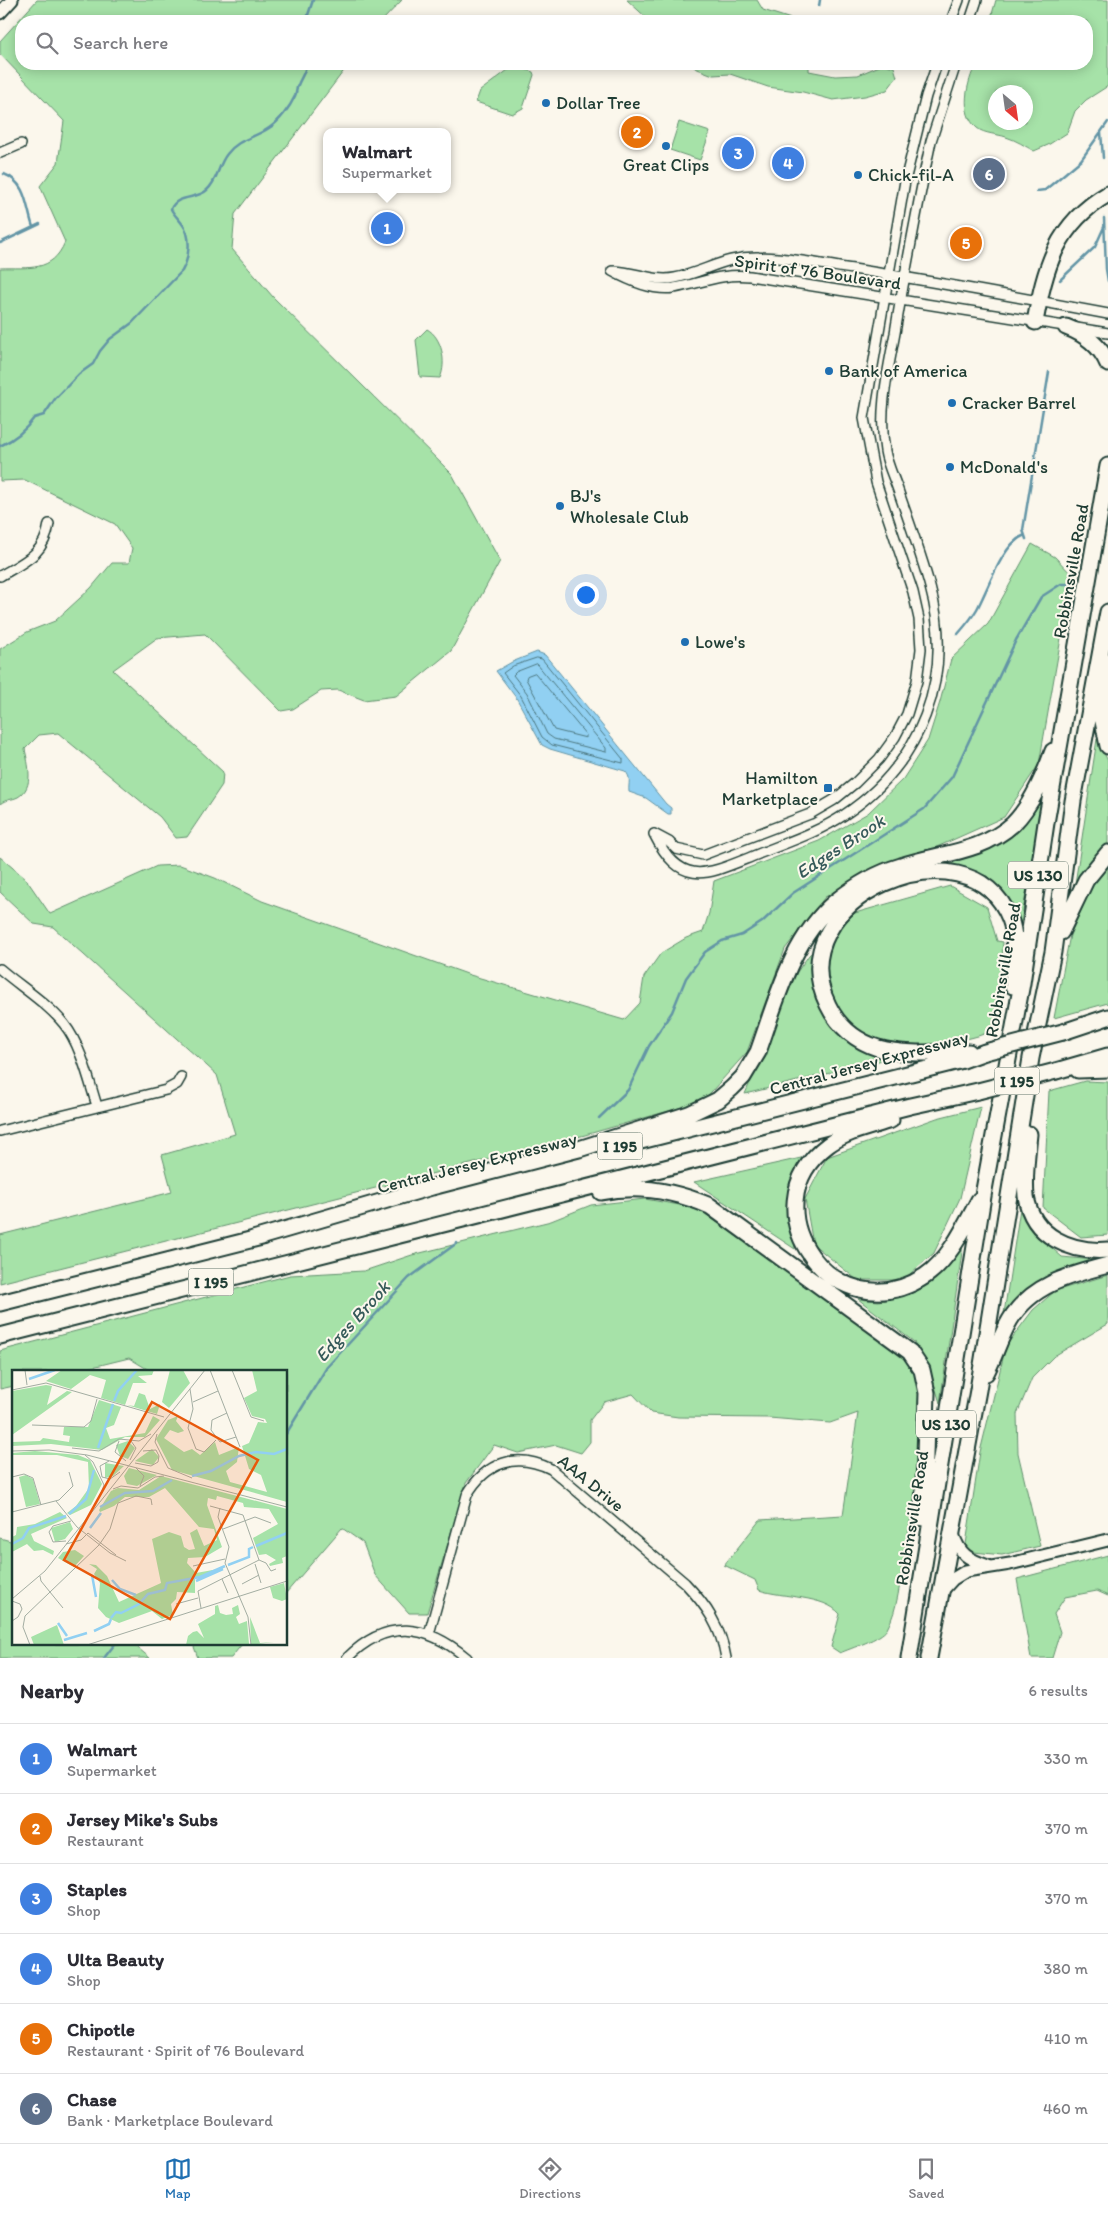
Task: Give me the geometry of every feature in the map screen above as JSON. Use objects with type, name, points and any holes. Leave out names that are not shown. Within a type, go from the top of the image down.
[{"type":"highway","points":[[1035,322],[1048,263],[1064,232],[1085,211],[1108,194]]},
{"type":"highway","points":[[1066,327],[1083,334],[1098,348],[1108,364]]},
{"type":"highway","name":"Robbinsville Road","points":[[909,1658],[984,1190],[1022,983],[1046,823],[1108,466]]},
{"type":"highway","name":"US 130","points":[[930,1658],[978,1390],[1032,1058],[1053,952],[1073,802],[1108,612]]},
{"type":"highway","points":[[1108,644],[1102,716],[1108,746]]},
{"type":"highway","points":[[253,1239],[432,1187],[579,1149],[689,1114],[718,1100],[751,1065],[758,1052],[788,967],[798,948],[821,917],[850,891],[883,872],[973,848],[1002,833],[1026,807],[1044,774],[1064,725]]},
{"type":"highway","points":[[1053,952],[1081,888],[1096,865],[1108,853]]},
{"type":"highway","points":[[985,1052],[942,1053],[885,1049],[863,1042],[842,1026],[825,1001],[820,982],[819,968],[821,950],[827,932],[843,910],[854,900],[880,886],[899,878],[921,874],[958,873],[973,878],[985,885],[1002,903],[1012,926],[1015,948],[1013,1026]]},
{"type":"highway","points":[[1063,1032],[1108,1017]]},
{"type":"highway","name":"Central Jersey Expressway","points":[[0,1303],[1108,1022]]},
{"type":"highway","name":"I 195","points":[[0,1336],[910,1106],[978,1091],[1108,1056]]},
{"type":"highway","points":[[1056,1071],[1108,1069]]},
{"type":"highway","points":[[1029,1083],[1031,1110],[1026,1198],[1032,1215],[1042,1229],[1062,1243],[1085,1250],[1108,1250]]},
{"type":"highway","points":[[978,1091],[847,1134],[827,1146],[817,1156],[803,1177],[796,1200],[797,1225],[804,1248],[830,1277],[854,1288],[867,1290],[892,1289],[914,1282],[937,1267],[956,1240],[984,1190]]},
{"type":"highway","points":[[435,1226],[616,1190],[654,1190],[674,1193],[710,1206],[901,1345],[922,1370],[927,1393],[921,1586]]},
{"type":"highway","points":[[978,1390],[1009,1321],[1029,1297],[1058,1279],[1108,1265]]},
{"type":"street","points":[[0,13],[12,0]]},
{"type":"street","points":[[953,15],[959,0]]},
{"type":"street","points":[[972,15],[977,0]]},
{"type":"street","points":[[935,70],[913,148],[864,418],[876,482],[913,592],[919,619],[921,649],[917,681],[907,714],[889,744],[856,783],[834,800],[810,814],[703,855],[676,849],[669,842],[654,834],[661,849],[680,869],[692,874],[722,868],[817,830],[843,816],[868,798],[896,770],[910,749],[931,701],[938,652],[937,617],[922,560],[885,452],[882,405],[904,277],[931,141],[954,70]]},
{"type":"street","points":[[0,153],[21,144]]},
{"type":"street","name":"Spirit of 76 Boulevard","points":[[1108,314],[904,277],[759,256],[726,260],[673,279],[656,278],[632,272],[612,271],[629,281],[657,288],[672,288],[718,276],[734,274],[1108,333]]},
{"type":"street","points":[[0,576],[36,553],[47,539],[49,524]]},
{"type":"street","points":[[0,969],[50,1010],[66,1026],[82,1057],[97,1106]]},
{"type":"street","points":[[0,1131],[166,1090],[177,1084],[181,1077]]},
{"type":"street","name":"AAA Drive","points":[[430,1634],[463,1507],[470,1490],[479,1478],[498,1465],[529,1461],[551,1469],[701,1600],[716,1623],[724,1645],[726,1658]]},
{"type":"street","points":[[953,1534],[960,1551],[975,1561],[988,1566]]},
{"type":"street","points":[[943,1590],[953,1579],[966,1571],[1010,1564],[1108,1540]]},
{"type":"street","points":[[347,1658],[366,1641],[390,1632],[411,1631],[430,1634],[449,1644],[467,1658]]},
{"type":"green space","points":[[37,0],[402,0],[388,15],[23,15]]},
{"type":"green space","points":[[627,0],[757,0],[763,10],[778,15],[643,15]]},
{"type":"green space","points":[[996,0],[1108,0],[1108,86],[1086,100],[1075,111],[1067,133],[1048,145],[1034,151],[1010,138],[987,133],[977,128],[971,122],[966,106],[970,79],[973,70],[1093,70],[1093,15],[992,15]]},
{"type":"green space","points":[[15,24],[15,70],[0,54],[0,41]]},
{"type":"green space","points":[[15,70],[344,70],[235,214],[232,249],[273,297],[452,474],[500,561],[451,651],[396,696],[364,700],[338,690],[321,691],[293,709],[281,711],[205,634],[157,638],[113,670],[223,772],[222,785],[187,837],[176,838],[160,817],[58,733],[39,735],[25,749],[29,775],[27,787],[18,797],[0,804],[0,649],[27,632],[55,621],[91,588],[112,563],[129,563],[132,548],[115,524],[25,480],[0,481],[0,268],[30,268],[46,264],[60,252],[65,242],[40,186],[58,163],[64,121]]},
{"type":"green space","points":[[508,70],[527,70],[533,72],[534,75],[523,108],[512,114],[476,102],[480,91]]},
{"type":"green space","points":[[700,70],[809,70],[835,76],[858,75],[870,70],[895,70],[897,77],[887,90],[865,96],[833,100],[803,92],[768,87],[730,74],[713,75]]},
{"type":"green space","points":[[679,122],[710,132],[700,160],[670,150]]},
{"type":"green space","points":[[427,329],[436,338],[442,351],[443,365],[440,378],[420,377],[416,340]]},
{"type":"green space","points":[[1032,544],[1055,557],[1072,575],[1039,764],[1004,817],[825,897],[785,949],[747,1052],[703,1101],[585,1135],[0,1283],[0,1235],[172,1192],[162,1155],[235,1134],[217,1075],[53,927],[34,924],[0,892],[0,857],[26,879],[50,914],[157,866],[180,865],[215,878],[262,901],[470,975],[624,1020],[640,1003],[644,977],[661,953],[686,938],[703,932],[709,913],[714,881],[819,841],[868,813],[903,779],[928,740],[951,659],[988,624]]},
{"type":"green space","points":[[1097,739],[1108,761],[1108,846],[1075,884]]},
{"type":"green space","points":[[1042,799],[1021,923],[1010,900],[987,876],[949,865],[1010,836]]},
{"type":"green space","points":[[1108,866],[1108,1003],[1054,1018],[1070,935],[1092,886]]},
{"type":"green space","points":[[950,886],[987,907],[997,941],[1003,942],[998,1027],[973,1037],[935,1044],[923,1050],[745,1094],[797,972],[809,955],[855,913]]},
{"type":"green space","points":[[1085,1081],[1108,1082],[1108,1235],[1081,1237],[1043,1208],[1049,1091]]},
{"type":"green space","points":[[981,1107],[960,1198],[934,1253],[903,1280],[857,1280],[813,1244],[805,1199],[827,1157],[937,1118]]},
{"type":"green space","points":[[810,1156],[790,1213],[795,1249],[694,1182]]},
{"type":"green space","points":[[645,1199],[697,1208],[907,1359],[917,1379],[920,1400],[918,1469],[898,1594],[894,1613],[884,1633],[840,1653],[831,1647],[840,1614],[833,1608],[814,1600],[759,1590],[755,1580],[724,1565],[760,1520],[843,1515],[858,1413],[830,1423],[769,1418],[678,1417],[651,1413],[633,1394],[604,1402],[590,1420],[590,1442],[581,1453],[556,1445],[518,1453],[494,1445],[466,1483],[427,1613],[409,1613],[375,1575],[363,1543],[342,1528],[288,1591],[288,1370],[149,1370],[129,1358],[80,1370],[12,1370],[12,1386],[0,1389],[0,1351],[290,1275],[364,1271],[412,1255],[551,1221],[591,1205]]},
{"type":"green space","points":[[1021,1202],[1035,1233],[1062,1257],[1105,1261],[1053,1275],[1025,1296],[1003,1320]]},
{"type":"green space","points":[[963,1245],[940,1403],[931,1373],[914,1342],[858,1299],[879,1301],[932,1282]]},
{"type":"green space","points":[[1108,1275],[1108,1324],[1054,1356],[1032,1378],[1017,1414],[1018,1453],[1040,1546],[1002,1555],[965,1551],[980,1452],[1006,1346],[1033,1310],[1055,1291]]},
{"type":"green space","points":[[0,1538],[12,1541],[12,1646],[135,1646],[150,1658],[0,1658]]},
{"type":"green space","points":[[1108,1555],[1108,1596],[1097,1591],[1065,1597],[1054,1614],[1060,1632],[1052,1658],[1031,1658],[1017,1579]]},
{"type":"green space","points":[[194,1646],[240,1646],[231,1658],[198,1658]]},
{"type":"water","points":[[537,652],[545,655],[671,808],[671,814],[668,814],[646,798],[629,792],[629,778],[625,771],[542,745],[517,699],[496,671]]},
{"type":"waterway","points":[[308,15],[313,0]]},
{"type":"waterway","points":[[819,6],[820,0]]},
{"type":"waterway","points":[[0,446],[19,434],[34,418],[44,415],[55,399],[79,374],[93,364],[100,351],[110,339],[132,323],[182,271],[188,254],[188,236],[183,225],[171,209],[174,204],[207,190],[214,182],[224,158],[231,149],[269,128],[280,118],[295,96],[297,86],[305,70]]},
{"type":"waterway","points":[[1037,191],[1045,190],[1081,160],[1108,122]]},
{"type":"waterway","points":[[1101,132],[1103,158]]},
{"type":"waterway","points":[[4,174],[17,183],[25,196],[33,227]]},
{"type":"waterway","points":[[1104,218],[1108,281]]},
{"type":"waterway","points":[[0,243],[40,224]]},
{"type":"waterway","points":[[1060,280],[1095,247],[1104,227]]},
{"type":"waterway","points":[[1026,539],[1023,530],[1049,372]]},
{"type":"waterway","points":[[958,634],[977,609],[996,568],[1008,548],[1023,536]]},
{"type":"waterway","name":"Edges Brook","points":[[599,1118],[628,1090],[649,1046],[672,1012],[686,978],[705,952],[722,941],[742,935],[762,922],[793,893],[924,809],[952,777],[1016,640],[1041,597],[1061,584],[1074,584]]},
{"type":"waterway","name":"Edges Brook","points":[[288,1431],[327,1367],[409,1278],[457,1243]]},
{"type":"waterway","name":"Edges Brook","points":[[104,1658],[113,1646]]},
{"type":"place","name":"Dollar Tree","points":[[546,103]]},
{"type":"place","name":"Jersey Mike's Subs","points":[[637,132]]},
{"type":"place","name":"Great Clips","points":[[666,146]]},
{"type":"place","name":"Staples","points":[[738,153]]},
{"type":"place","name":"Ulta Beauty","points":[[788,163]]},
{"type":"place","name":"Chase","points":[[989,174]]},
{"type":"place","name":"Chick-fil-A","points":[[858,175]]},
{"type":"place","name":"Walmart","points":[[387,228]]},
{"type":"place","name":"Chipotle","points":[[966,243]]},
{"type":"place","name":"Bank of America","points":[[829,371]]},
{"type":"place","name":"Cracker Barrel","points":[[952,403]]},
{"type":"place","name":"McDonald's","points":[[950,467]]},
{"type":"place","name":"BJ's Wholesale Club","points":[[560,506]]},
{"type":"place","name":"Lowe's","points":[[685,642]]},
{"type":"place","name":"Hamilton Marketplace","points":[[828,788]]}]
